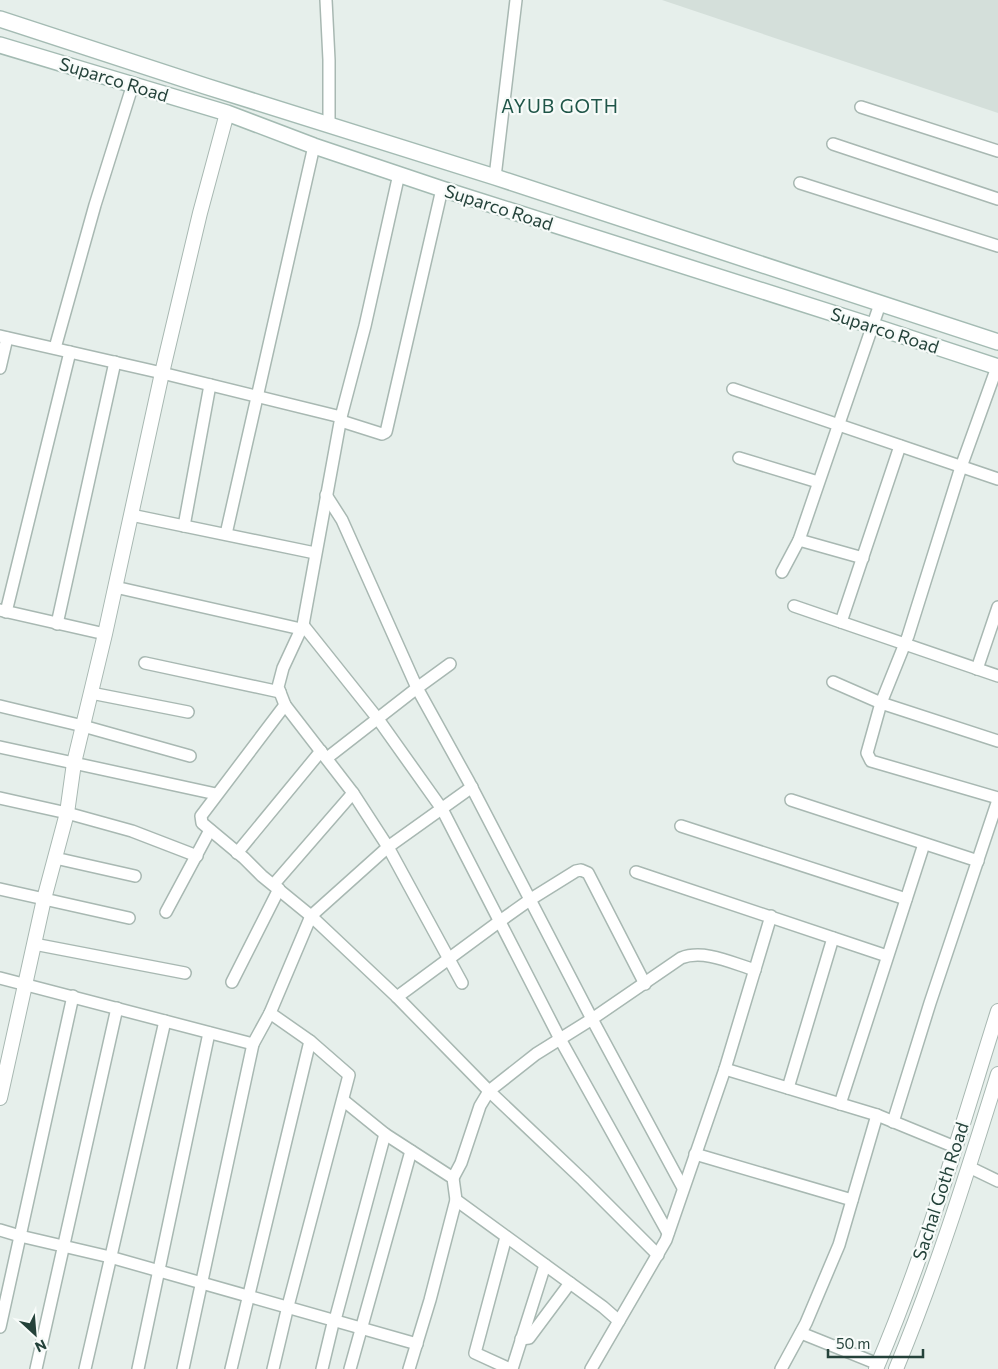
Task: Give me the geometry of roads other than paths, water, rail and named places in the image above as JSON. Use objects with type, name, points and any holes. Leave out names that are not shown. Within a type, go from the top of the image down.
[{"type":"main road","name":"Suparco Road","points":[[0,19],[998,342]]},
{"type":"main road","name":"Suparco Road","points":[[0,45],[200,105],[314,146],[447,190],[998,367]]},
{"type":"main road","points":[[200,105],[205,86]]},
{"type":"main road","points":[[447,190],[459,167]]},
{"type":"street","points":[[326,0],[329,60],[329,124]]},
{"type":"street","points":[[494,178],[516,0]]},
{"type":"street","points":[[55,348],[95,204],[133,84]]},
{"type":"street","points":[[861,107],[998,151]]},
{"type":"street","points":[[0,1098],[3,1076],[24,984],[66,814],[74,763],[105,634],[162,373],[200,213],[227,114]]},
{"type":"street","points":[[833,144],[998,199]]},
{"type":"street","points":[[226,534],[314,146]]},
{"type":"street","points":[[399,174],[365,326],[341,419],[302,627],[283,668],[278,687],[284,705],[353,793],[388,847],[462,983]]},
{"type":"street","points":[[800,183],[998,246]]},
{"type":"street","points":[[0,368],[4,337],[257,396],[341,419],[382,434],[386,432],[447,190]]},
{"type":"street","points":[[782,572],[799,540],[880,304]]},
{"type":"street","points":[[70,352],[3,611],[105,634]]},
{"type":"street","points":[[57,624],[115,362]]},
{"type":"street","points":[[893,1122],[930,1003],[998,799],[871,761],[867,753],[881,703],[904,644],[961,467],[998,367]]},
{"type":"street","points":[[184,526],[210,385]]},
{"type":"street","points":[[733,389],[998,479]]},
{"type":"street","points":[[842,622],[900,446]]},
{"type":"street","points":[[740,458],[818,482]]},
{"type":"street","points":[[326,495],[342,520],[417,688],[472,787],[592,1019],[683,1188]]},
{"type":"street","points":[[131,515],[315,553]]},
{"type":"street","points":[[799,540],[863,558]]},
{"type":"street","points":[[115,587],[302,627],[378,718],[442,808],[560,1039],[668,1234]]},
{"type":"street","points":[[794,606],[998,676]]},
{"type":"street","points":[[977,669],[998,607]]},
{"type":"street","points":[[145,663],[280,692]]},
{"type":"street","points":[[237,853],[324,754],[378,718],[450,664]]},
{"type":"street","points":[[833,682],[881,703],[998,741]]},
{"type":"street","points":[[91,693],[188,712]]},
{"type":"street","points":[[284,705],[216,794],[200,819],[202,823],[311,916],[397,997],[489,1091],[583,1180],[658,1255]]},
{"type":"street","points":[[0,706],[83,726],[190,756]]},
{"type":"street","points":[[0,747],[216,794]]},
{"type":"street","points":[[183,1369],[253,1044],[270,1013],[311,916],[388,847],[472,787]]},
{"type":"street","points":[[232,982],[276,887],[353,793]]},
{"type":"street","points":[[0,798],[132,832],[197,856]]},
{"type":"street","points":[[791,800],[978,861]]},
{"type":"street","points":[[681,826],[906,899]]},
{"type":"street","points":[[166,912],[210,830]]},
{"type":"street","points":[[840,1104],[924,844]]},
{"type":"street","points":[[55,858],[135,876]]},
{"type":"street","points":[[397,997],[500,920],[576,871],[585,871],[645,984]]},
{"type":"street","points":[[636,872],[887,956]]},
{"type":"street","points":[[0,889],[129,918]]},
{"type":"street","points":[[591,1369],[658,1255],[668,1234],[724,1069],[771,916]]},
{"type":"street","points":[[788,1088],[833,938]]},
{"type":"street","points":[[34,944],[185,973]]},
{"type":"street","points":[[409,1369],[430,1300],[456,1200],[453,1178],[462,1163],[480,1106],[489,1091],[536,1054],[645,984],[681,958],[690,954],[700,954],[755,970]]},
{"type":"street","points":[[0,978],[253,1044]]},
{"type":"street","points":[[0,1327],[72,996]]},
{"type":"street","points":[[36,1369],[117,1008]]},
{"type":"street","name":"Sachal Goth Road","points":[[877,1367],[902,1305],[998,1011]]},
{"type":"street","points":[[270,1013],[310,1041],[349,1074],[273,1369]]},
{"type":"street","points":[[84,1369],[165,1021]]},
{"type":"street","points":[[138,1369],[209,1033]]},
{"type":"street","points":[[231,1369],[310,1041]]},
{"type":"street","points":[[724,1069],[877,1115],[955,1147]]},
{"type":"street","name":"Sachal Goth Road","points":[[896,1369],[920,1310],[970,1168],[998,1074]]},
{"type":"street","points":[[342,1100],[385,1134],[453,1178]]},
{"type":"street","points":[[781,1369],[801,1333],[839,1245],[877,1115]]},
{"type":"street","points":[[322,1369],[385,1134]]},
{"type":"street","points":[[350,1369],[411,1151]]},
{"type":"street","points":[[695,1154],[852,1200]]},
{"type":"street","points":[[970,1168],[998,1182]]},
{"type":"street","points":[[456,1200],[603,1307],[618,1321]]},
{"type":"street","points":[[0,1230],[202,1282],[417,1344]]},
{"type":"street","points":[[506,1236],[475,1353],[511,1369],[545,1265]]},
{"type":"street","points":[[521,1339],[528,1338],[570,1283]]},
{"type":"street","points":[[801,1333],[877,1367]]},
{"type":"district","name":"AYUB GOTH","points":[[560,105]]}]
